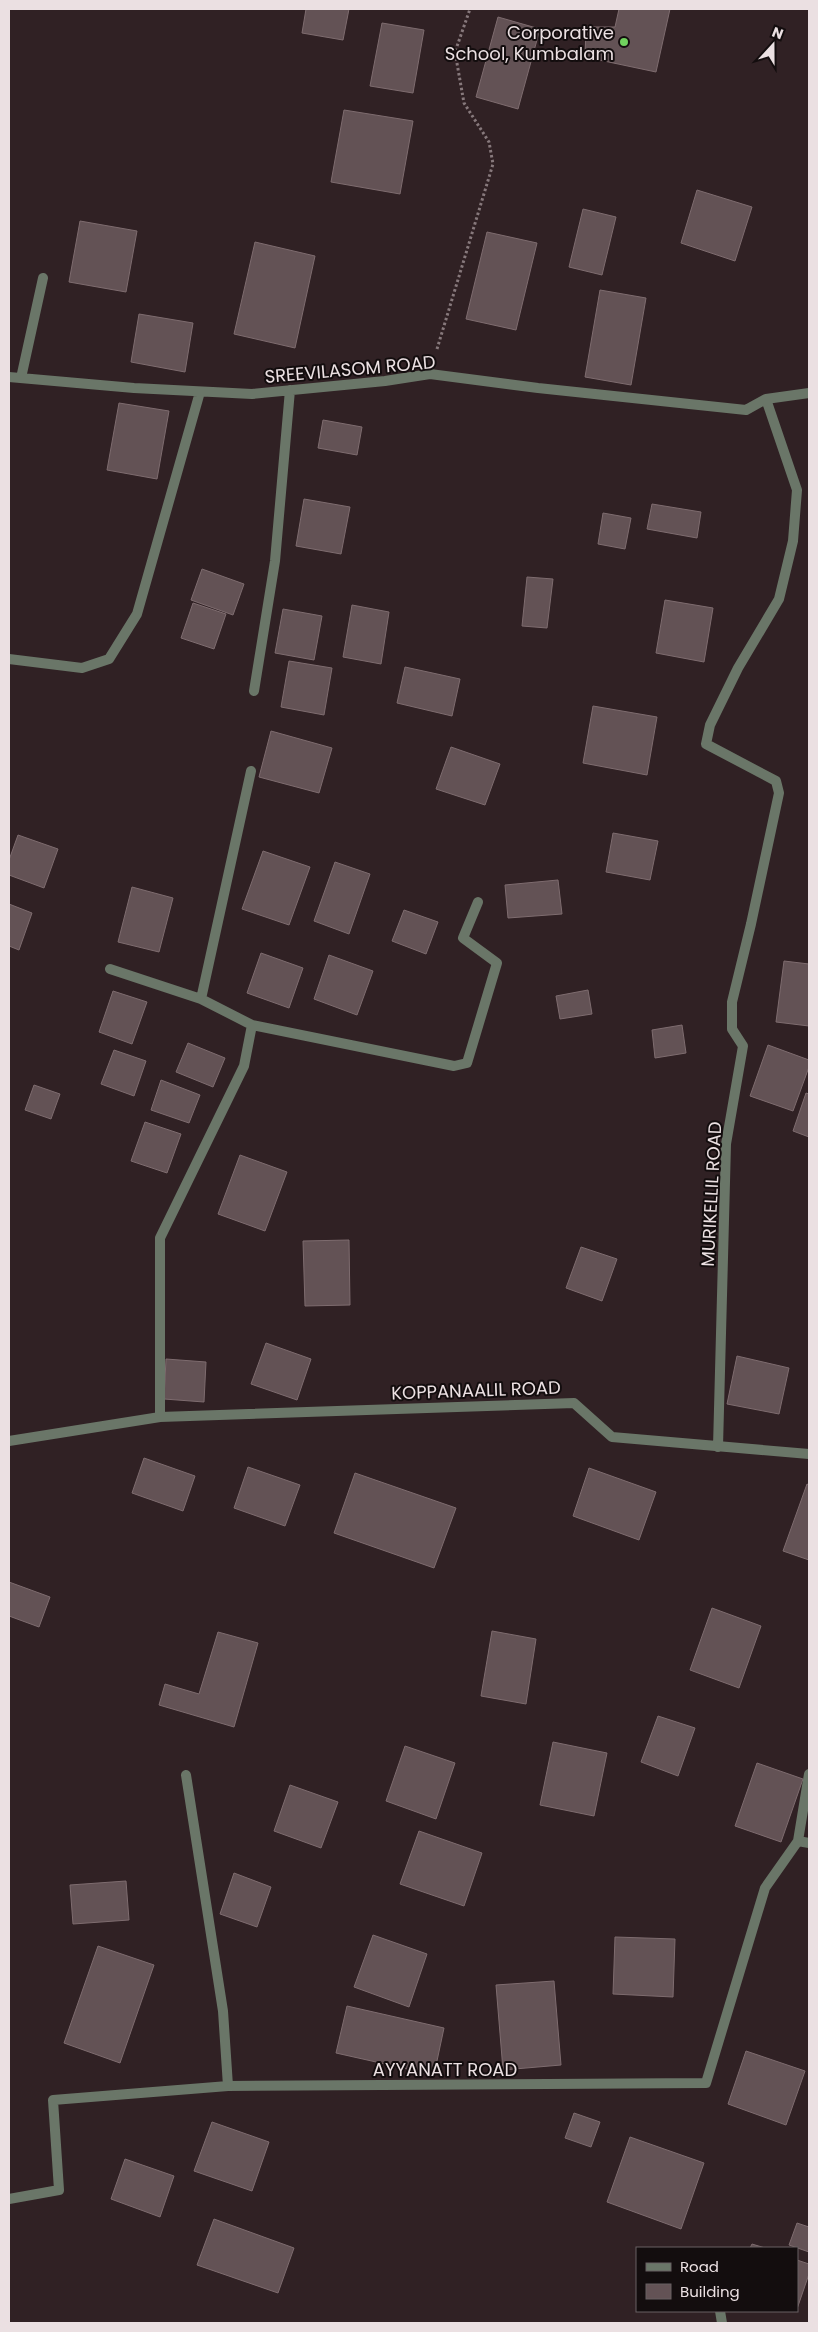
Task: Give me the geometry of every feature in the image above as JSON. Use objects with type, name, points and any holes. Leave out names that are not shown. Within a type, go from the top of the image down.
[{"type":"street","points":[[21,378],[43,278]]},
{"type":"street","name":"SREEVILASOM ROAD","points":[[9,377],[200,392],[252,394],[385,381],[430,374],[538,388],[746,410],[766,399],[809,394]]},
{"type":"street","points":[[254,691],[275,562],[290,390]]},
{"type":"street","points":[[9,659],[82,668],[109,659],[137,614],[200,392]]},
{"type":"street","name":"MURIKELLIL ROAD","points":[[718,1447],[726,1144],[743,1046],[732,1029],[732,1002],[779,793],[776,781],[706,744],[710,725],[738,668],[779,599],[793,541],[797,490],[766,399]]},
{"type":"street","points":[[201,999],[251,771]]},
{"type":"street","points":[[110,969],[201,999],[252,1024],[454,1066],[467,1063],[497,963],[463,938],[478,902]]},
{"type":"street","points":[[160,1417],[160,1238],[244,1066],[252,1024]]},
{"type":"street","name":"KOPPANAALIL ROAD","points":[[9,1441],[160,1417],[574,1402],[612,1437],[809,1454]]},
{"type":"street","points":[[809,1774],[798,1841],[809,1843]]},
{"type":"street","points":[[186,1775],[223,2011],[228,2086]]},
{"type":"street","name":"AYYANATT ROAD","points":[[9,2199],[59,2190],[53,2100],[228,2086],[706,2082],[765,1888],[798,1841]]},
{"type":"path","points":[[430,374],[493,164],[489,142],[464,103],[455,52],[470,9]]},
{"type":"building","points":[[306,9],[349,9],[343,40],[302,33]]},
{"type":"building","name":"Corporative School, Kumbalam","points":[[619,9],[670,9],[656,72],[585,57],[586,27],[615,27]]},
{"type":"building","points":[[498,17],[540,29],[518,109],[476,97]]},
{"type":"building","points":[[382,23],[424,30],[413,93],[370,86]]},
{"type":"building","points":[[344,110],[413,121],[400,194],[331,182]]},
{"type":"building","points":[[697,190],[752,207],[735,261],[681,243]]},
{"type":"building","points":[[583,209],[616,217],[602,275],[569,267]]},
{"type":"building","points":[[80,221],[137,231],[126,292],[69,282]]},
{"type":"building","points":[[487,232],[537,243],[516,330],[466,319]]},
{"type":"building","points":[[255,242],[315,256],[295,348],[234,334]]},
{"type":"building","points":[[600,290],[646,298],[631,385],[585,377]]},
{"type":"building","points":[[139,314],[193,323],[185,372],[131,362]]},
{"type":"building","points":[[119,403],[169,411],[157,479],[107,470]]},
{"type":"building","points":[[323,420],[362,427],[357,455],[318,448]]},
{"type":"building","points":[[304,499],[350,507],[341,554],[296,546]]},
{"type":"building","points":[[652,504],[701,512],[697,538],[647,529]]},
{"type":"building","points":[[603,513],[631,518],[625,549],[598,544]]},
{"type":"building","points":[[202,569],[244,584],[233,615],[191,600]]},
{"type":"building","points":[[527,577],[553,579],[547,628],[522,626]]},
{"type":"building","points":[[665,600],[713,608],[704,662],[656,653]]},
{"type":"building","points":[[193,603],[226,614],[214,649],[181,638]]},
{"type":"building","points":[[352,605],[389,612],[381,664],[343,657]]},
{"type":"building","points":[[283,609],[322,616],[314,660],[275,653]]},
{"type":"building","points":[[289,661],[332,668],[324,715],[281,707]]},
{"type":"building","points":[[405,667],[460,679],[452,716],[397,703]]},
{"type":"building","points":[[593,706],[657,717],[647,775],[583,763]]},
{"type":"building","points":[[271,731],[332,748],[319,793],[259,777]]},
{"type":"building","points":[[451,747],[500,764],[485,805],[436,789]]},
{"type":"building","points":[[613,833],[658,841],[650,880],[606,872]]},
{"type":"building","points":[[18,835],[58,849],[44,888],[9,875],[9,860]]},
{"type":"building","points":[[263,851],[310,867],[289,925],[242,909]]},
{"type":"building","points":[[335,862],[370,874],[349,934],[314,921]]},
{"type":"building","points":[[558,880],[562,914],[508,918],[505,885]]},
{"type":"building","points":[[132,887],[173,898],[159,952],[118,942]]},
{"type":"building","points":[[9,904],[32,913],[19,950],[9,946]]},
{"type":"building","points":[[404,910],[438,922],[426,954],[392,941]]},
{"type":"building","points":[[261,953],[303,968],[289,1008],[247,993]]},
{"type":"building","points":[[329,955],[373,971],[357,1015],[314,999]]},
{"type":"building","points":[[784,961],[809,964],[809,1026],[776,1022]]},
{"type":"building","points":[[588,990],[592,1014],[560,1019],[556,996]]},
{"type":"building","points":[[113,991],[147,1002],[132,1044],[99,1032]]},
{"type":"building","points":[[682,1025],[686,1053],[655,1058],[652,1030]]},
{"type":"building","points":[[188,1043],[225,1058],[213,1087],[176,1072]]},
{"type":"building","points":[[768,1045],[809,1060],[809,1067],[793,1111],[750,1096]]},
{"type":"building","points":[[114,1050],[146,1061],[134,1096],[101,1084]]},
{"type":"building","points":[[161,1080],[200,1095],[189,1123],[151,1110]]},
{"type":"building","points":[[34,1085],[60,1094],[51,1119],[25,1110]]},
{"type":"building","points":[[806,1093],[809,1094],[809,1137],[793,1131]]},
{"type":"building","points":[[145,1122],[181,1134],[167,1173],[131,1161]]},
{"type":"building","points":[[240,1155],[287,1172],[265,1231],[218,1214]]},
{"type":"building","points":[[349,1240],[350,1305],[305,1306],[303,1241]]},
{"type":"building","points":[[581,1247],[617,1259],[602,1301],[566,1288]]},
{"type":"building","points":[[266,1343],[311,1359],[297,1400],[251,1384]]},
{"type":"building","points":[[737,1356],[789,1368],[779,1414],[727,1404]]},
{"type":"building","points":[[166,1359],[206,1362],[204,1402],[164,1399]]},
{"type":"building","points":[[144,1458],[195,1476],[183,1511],[132,1493]]},
{"type":"building","points":[[248,1467],[300,1485],[285,1526],[234,1508]]},
{"type":"building","points":[[589,1468],[656,1492],[639,1540],[573,1516]]},
{"type":"building","points":[[355,1473],[456,1508],[434,1568],[334,1533]]},
{"type":"building","points":[[807,1484],[809,1485],[809,1560],[783,1551]]},
{"type":"building","points":[[9,1582],[50,1597],[39,1627],[9,1616]]},
{"type":"building","points":[[712,1608],[761,1626],[739,1688],[690,1670]]},
{"type":"building","points":[[492,1631],[536,1639],[526,1704],[481,1696]]},
{"type":"building","points":[[218,1632],[258,1643],[234,1727],[159,1705],[165,1684],[199,1694]]},
{"type":"building","points":[[658,1716],[695,1728],[678,1776],[641,1762]]},
{"type":"building","points":[[553,1742],[607,1753],[594,1816],[540,1805]]},
{"type":"building","points":[[405,1746],[455,1763],[436,1819],[386,1801]]},
{"type":"building","points":[[757,1763],[803,1779],[781,1842],[735,1826]]},
{"type":"building","points":[[290,1785],[338,1802],[321,1848],[274,1831]]},
{"type":"building","points":[[419,1831],[482,1853],[464,1906],[400,1884]]},
{"type":"building","points":[[234,1873],[271,1887],[257,1927],[220,1914]]},
{"type":"building","points":[[126,1881],[129,1920],[73,1924],[70,1885]]},
{"type":"building","points":[[373,1935],[427,1954],[409,2007],[354,1987]]},
{"type":"building","points":[[615,1937],[675,1939],[673,1997],[613,1994]]},
{"type":"building","points":[[98,1946],[154,1965],[120,2063],[64,2043]]},
{"type":"building","points":[[554,1981],[561,2065],[503,2070],[496,1985]]},
{"type":"building","points":[[347,2006],[444,2028],[434,2075],[336,2053]]},
{"type":"building","points":[[746,2051],[805,2071],[786,2125],[728,2104]]},
{"type":"building","points":[[574,2113],[600,2122],[591,2147],[565,2138]]},
{"type":"building","points":[[212,2122],[269,2142],[252,2191],[194,2171]]},
{"type":"building","points":[[630,2137],[704,2163],[681,2229],[607,2202]]},
{"type":"building","points":[[125,2159],[174,2176],[160,2217],[111,2199]]},
{"type":"building","points":[[214,2219],[294,2248],[278,2293],[197,2265]]},
{"type":"building","points":[[797,2223],[809,2227],[809,2252],[789,2245]]},
{"type":"building","points":[[752,2244],[762,2247],[750,2247]]},
{"type":"building","points":[[798,2260],[809,2264],[809,2274],[798,2306]]},
{"type":"place","name":"Corporative School, Kumbalam","points":[[624,42]]}]
